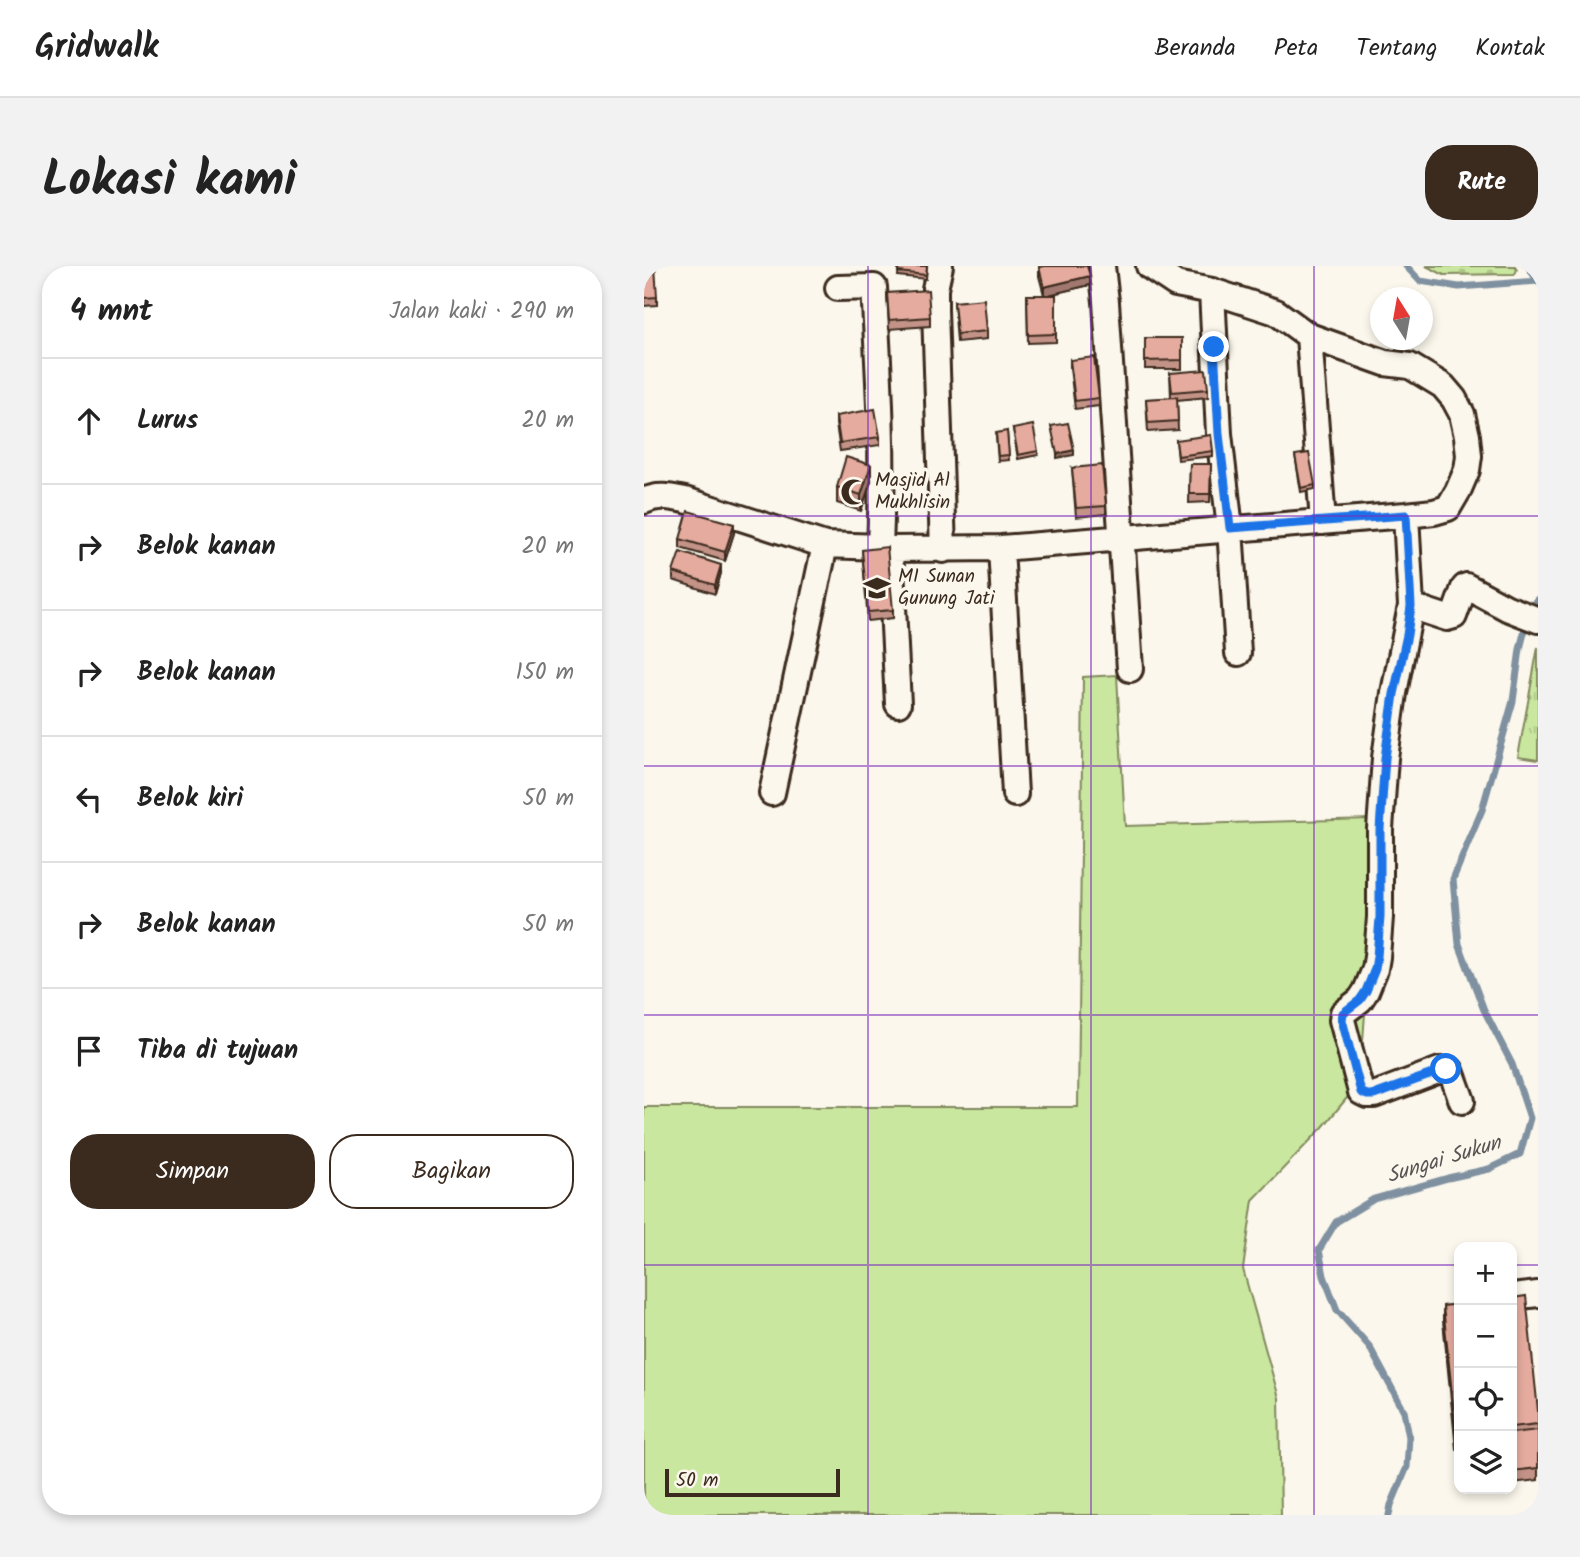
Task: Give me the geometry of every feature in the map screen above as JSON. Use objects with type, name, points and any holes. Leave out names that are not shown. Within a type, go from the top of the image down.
[{"type":"street","points":[[940,266],[935,289],[935,310],[943,550]]},
{"type":"street","points":[[1102,266],[1130,669]]},
{"type":"street","points":[[647,497],[665,496],[685,500],[825,545],[943,550],[1001,548],[1323,522],[1434,512],[1448,508],[1467,470],[1469,456],[1462,414],[1443,387],[1410,366],[1385,363],[1309,336],[1276,312],[1212,291],[1176,284],[1149,266]]},
{"type":"street","points":[[838,288],[874,287],[881,399],[882,502],[898,704]]},
{"type":"street","points":[[1212,291],[1219,434],[1230,528],[1238,653]]},
{"type":"street","points":[[1309,336],[1323,522]]},
{"type":"street","points":[[1406,515],[1411,606],[1385,758],[1380,829],[1377,957],[1366,991],[1360,1000],[1343,1013],[1342,1020],[1361,1092],[1374,1095],[1446,1069],[1451,1071],[1462,1101]]},
{"type":"street","points":[[772,793],[825,545]]},
{"type":"street","points":[[1001,548],[1015,794]]},
{"type":"street","points":[[1411,606],[1451,618],[1466,586],[1507,608],[1538,620]]},
{"type":"street","points":[[1517,1296],[1538,1294]]},
{"type":"green space","points":[[1426,266],[1515,266],[1517,269],[1515,274],[1444,275]]},
{"type":"green space","points":[[1538,647],[1538,760],[1518,757]]},
{"type":"green space","points":[[1117,675],[1125,826],[1371,819],[1370,945],[1360,1082],[1323,1127],[1253,1200],[1243,1269],[1279,1398],[1281,1515],[644,1515],[644,1107],[1078,1107],[1083,677]]},
{"type":"building","points":[[655,266],[657,297],[644,298],[644,267]]},
{"type":"building","points":[[899,266],[927,266],[926,275],[898,272]]},
{"type":"building","points":[[1087,266],[1090,276],[1044,287],[1039,267]]},
{"type":"building","points":[[928,290],[930,317],[889,320],[887,293]]},
{"type":"building","points":[[1027,295],[1056,295],[1056,334],[1028,335]]},
{"type":"building","points":[[984,299],[987,331],[957,334],[954,302]]},
{"type":"building","points":[[1145,338],[1182,338],[1182,360],[1145,361]]},
{"type":"building","points":[[1094,357],[1099,398],[1075,401],[1070,360]]},
{"type":"building","points":[[1206,370],[1208,389],[1172,392],[1170,373]]},
{"type":"building","points":[[1177,397],[1178,421],[1148,423],[1146,399]]},
{"type":"building","points":[[875,409],[880,437],[840,443],[836,416]]},
{"type":"building","points":[[1068,423],[1074,450],[1057,454],[1051,426]]},
{"type":"building","points":[[1033,425],[1038,451],[1018,455],[1013,429]]},
{"type":"building","points":[[1007,431],[1009,455],[998,456],[996,433]]},
{"type":"building","points":[[1211,435],[1213,451],[1178,456],[1176,440]]},
{"type":"building","points":[[1309,453],[1315,485],[1301,488],[1295,455]]},
{"type":"building","points":[[846,457],[871,465],[861,495],[837,487]]},
{"type":"building","points":[[1190,464],[1211,464],[1210,494],[1189,494]]},
{"type":"building","points":[[1102,465],[1106,506],[1076,508],[1072,468]]},
{"type":"building","points":[[688,511],[734,524],[725,552],[680,539]]},
{"type":"building","name":"MI Sunan Gunung Jati","points":[[887,547],[893,610],[868,612],[862,550]]},
{"type":"building","points":[[680,552],[721,565],[715,585],[673,572]]},
{"type":"building","points":[[1526,1296],[1538,1424],[1517,1426],[1517,1305],[1517,1297]]},
{"type":"building","points":[[1454,1305],[1454,1413],[1443,1306]]},
{"type":"building","points":[[1538,1430],[1538,1468],[1517,1470],[1517,1432]]},
{"type":"waterway","points":[[1406,266],[1420,281],[1459,287],[1538,281]]},
{"type":"waterway","name":"Sungai Sukun","points":[[1528,266],[1538,282]]},
{"type":"waterway","name":"Sungai Sukun","points":[[1389,1515],[1407,1467],[1409,1437],[1404,1411],[1369,1346],[1337,1310],[1324,1276],[1319,1250],[1336,1222],[1374,1199],[1489,1169],[1520,1154],[1530,1118],[1512,1064],[1484,1010],[1459,944],[1453,879],[1482,810],[1513,701],[1520,649],[1529,613],[1538,599]]},
{"type":"place","name":"Masjid Al Mukhlisin","points":[[854,492]]},
{"type":"place","name":"MI Sunan Gunung Jati","points":[[877,588]]},
{"type":"route","points":[[1214,347],[1219,434],[1230,528],[1406,515],[1411,606],[1385,758],[1380,829],[1377,957],[1366,991],[1360,1000],[1343,1013],[1342,1020],[1361,1092],[1367,1095],[1374,1095],[1446,1069]]}]
